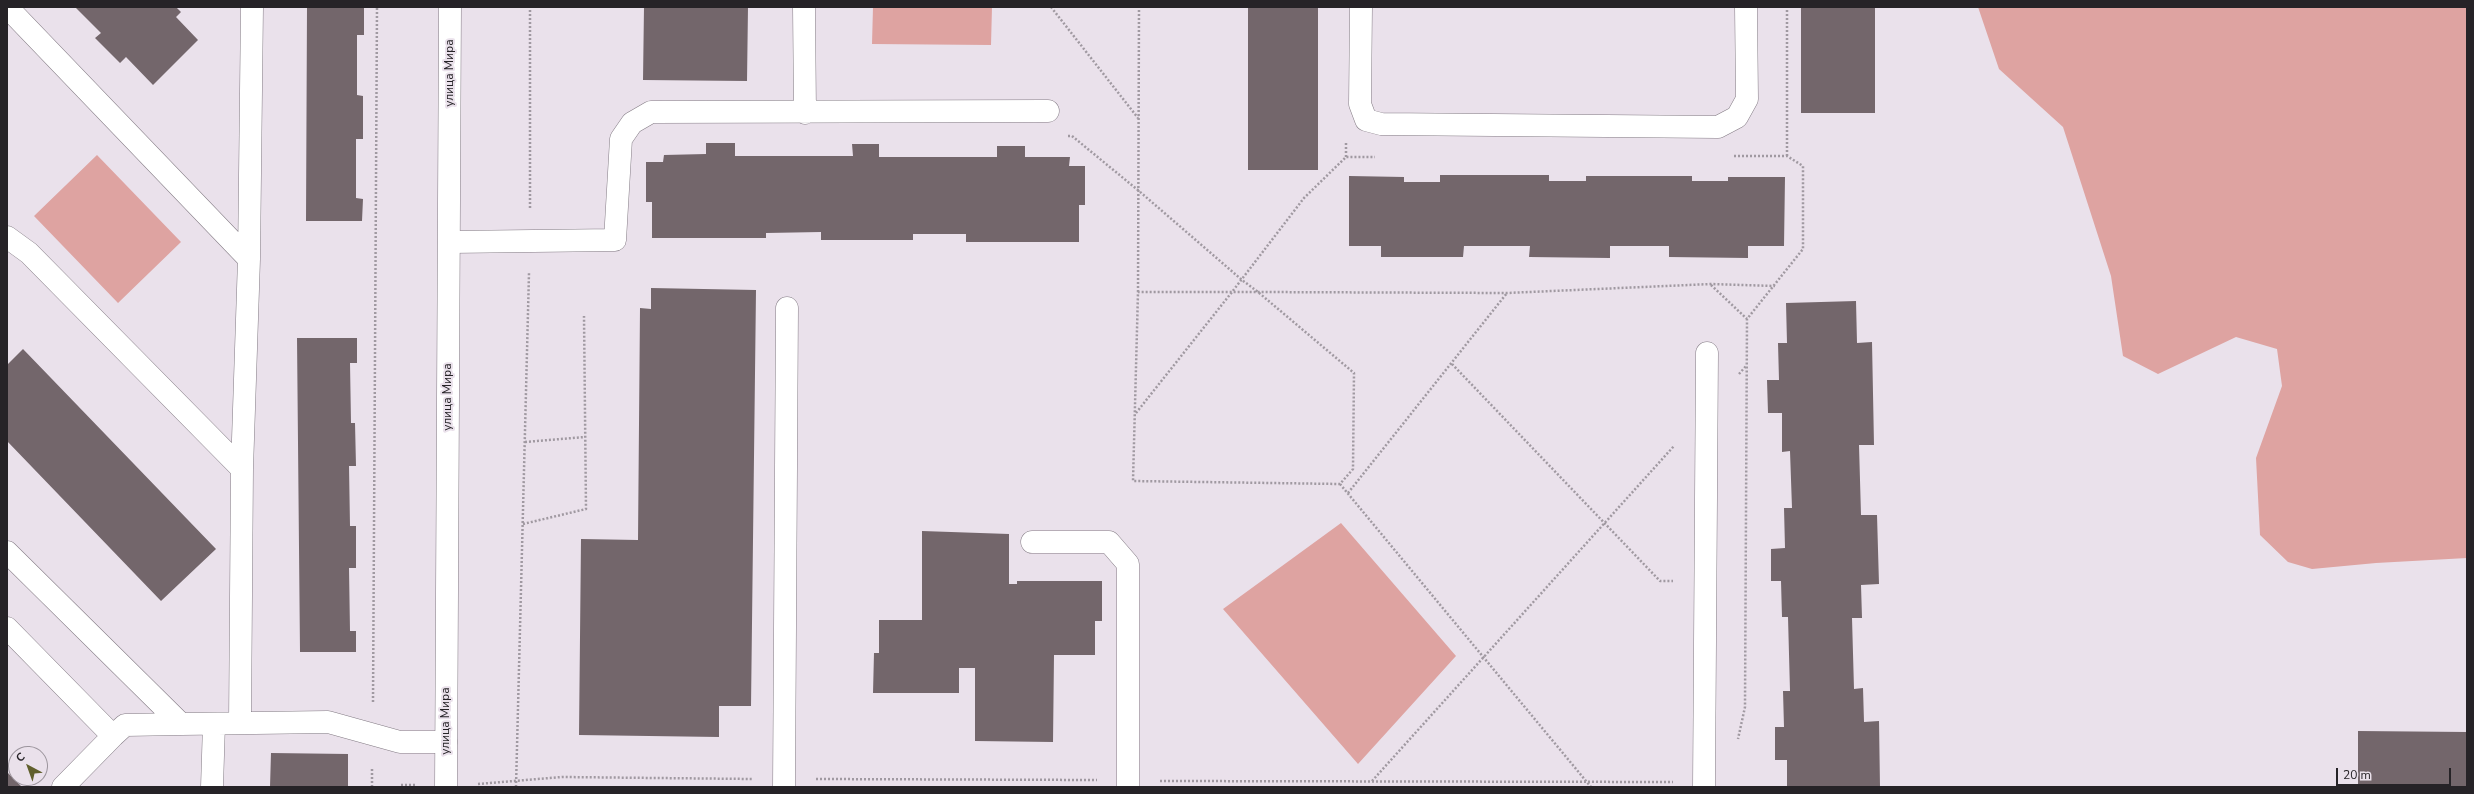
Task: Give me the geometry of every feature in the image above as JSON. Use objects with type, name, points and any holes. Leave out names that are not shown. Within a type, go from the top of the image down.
[{"type":"street","points":[[7,7],[249,259]]},
{"type":"street","points":[[240,723],[242,469],[249,259],[252,7]]},
{"type":"street","name":"улица Мира","points":[[446,787],[450,242],[450,7]]},
{"type":"street","points":[[804,7],[804,112]]},
{"type":"street","points":[[1361,7],[1360,104],[1366,120],[1381,124],[1718,127],[1737,117],[1747,99],[1746,7]]},
{"type":"street","points":[[450,242],[614,240],[621,139],[632,122],[651,112],[1048,111]]},
{"type":"street","points":[[7,237],[29,253],[242,469]]},
{"type":"street","points":[[784,787],[787,308]]},
{"type":"street","points":[[1704,787],[1707,354]]},
{"type":"street","points":[[1032,542],[1109,542],[1128,564],[1128,787]]},
{"type":"street","points":[[7,552],[181,724]]},
{"type":"street","points":[[7,628],[113,736]]},
{"type":"street","points":[[63,787],[125,725],[328,722],[400,742],[446,742]]},
{"type":"street","points":[[212,787],[214,724]]},
{"type":"path","points":[[372,787],[377,7]]},
{"type":"path","points":[[516,787],[529,241],[530,7]]},
{"type":"path","points":[[1051,7],[1138,118]]},
{"type":"path","points":[[1072,136],[1139,191],[1242,280],[1354,373],[1353,469],[1340,484],[1133,481],[1138,292],[1139,191],[1139,7]]},
{"type":"path","points":[[1787,7],[1787,156]]},
{"type":"path","points":[[1732,156],[1787,156],[1803,166],[1803,249],[1775,286],[1747,319],[1745,707],[1738,747]]},
{"type":"path","points":[[1135,414],[1242,280],[1304,198],[1346,157],[1377,157]]},
{"type":"path","points":[[1138,292],[1507,293],[1711,284],[1775,286]]},
{"type":"path","points":[[1711,284],[1747,319]]},
{"type":"path","points":[[1348,494],[1507,293]]},
{"type":"path","points":[[523,524],[586,509],[584,316]]},
{"type":"path","points":[[1452,364],[1660,581],[1745,582]]},
{"type":"path","points":[[1736,377],[1746,366]]},
{"type":"path","points":[[525,442],[586,437]]},
{"type":"path","points":[[1372,782],[1678,441]]},
{"type":"path","points":[[1340,484],[1591,787]]},
{"type":"shaded area","points":[[873,7],[992,7],[991,45],[872,44]]},
{"type":"shaded area","points":[[1978,7],[2467,7],[2467,558],[2376,563],[2312,569],[2288,562],[2260,535],[2256,458],[2282,386],[2277,349],[2236,337],[2158,374],[2123,356],[2111,276],[2063,127],[1999,69]]},
{"type":"shaded area","points":[[97,155],[181,242],[118,303],[34,216]]},
{"type":"shaded area","points":[[1341,523],[1456,656],[1358,764],[1223,609]]},
{"type":"building","points":[[75,7],[176,7],[181,12],[176,17],[198,40],[153,85],[126,57],[120,63],[95,38],[101,33]]},
{"type":"building","points":[[307,7],[364,7],[364,35],[357,35],[357,95],[363,96],[363,139],[356,139],[356,198],[363,199],[362,221],[306,221]]},
{"type":"building","points":[[644,7],[748,7],[747,81],[643,80]]},
{"type":"building","points":[[1248,7],[1318,7],[1318,170],[1248,170]]},
{"type":"building","points":[[1801,7],[1875,7],[1875,113],[1801,113]]},
{"type":"building","points":[[706,143],[735,143],[735,156],[853,156],[852,144],[879,144],[879,157],[997,157],[997,146],[1025,146],[1025,157],[1070,157],[1069,166],[1085,166],[1085,205],[1079,205],[1079,242],[966,242],[966,234],[913,234],[913,240],[821,240],[821,232],[766,233],[766,238],[652,238],[652,202],[646,202],[646,162],[663,162],[664,155],[706,154]]},
{"type":"building","points":[[1440,175],[1549,175],[1549,181],[1586,181],[1586,176],[1692,176],[1692,181],[1728,181],[1728,177],[1785,177],[1784,246],[1748,246],[1748,258],[1669,257],[1669,246],[1610,246],[1610,258],[1529,257],[1530,246],[1464,246],[1463,257],[1381,257],[1381,246],[1349,246],[1349,176],[1404,177],[1404,182],[1440,182]]},
{"type":"building","points":[[651,288],[756,290],[751,706],[719,706],[719,737],[579,735],[581,539],[638,540],[640,308],[651,309]]},
{"type":"building","points":[[1856,301],[1857,343],[1872,342],[1874,445],[1859,445],[1861,515],[1877,515],[1879,584],[1861,585],[1862,618],[1852,618],[1854,689],[1863,688],[1864,722],[1879,721],[1880,787],[1787,787],[1787,760],[1775,760],[1775,727],[1784,727],[1783,691],[1790,691],[1788,617],[1782,617],[1781,581],[1771,581],[1771,549],[1785,548],[1784,508],[1792,508],[1790,451],[1782,452],[1782,413],[1768,413],[1767,380],[1779,380],[1778,343],[1787,343],[1786,303]]},
{"type":"building","points":[[297,338],[357,338],[357,363],[350,363],[351,423],[355,423],[356,466],[349,466],[350,526],[356,526],[356,568],[349,568],[350,631],[356,631],[356,652],[300,652]]},
{"type":"building","points":[[23,349],[216,549],[161,601],[7,441],[7,365]]},
{"type":"building","points":[[922,531],[1009,534],[1009,584],[1017,584],[1017,581],[1102,581],[1102,621],[1095,621],[1095,655],[1054,655],[1053,742],[975,741],[975,668],[959,668],[959,693],[873,693],[874,653],[879,653],[879,620],[922,620]]},
{"type":"building","points":[[2358,731],[2467,732],[2467,787],[2358,787]]},
{"type":"building","points":[[271,753],[348,754],[348,787],[270,787]]},
{"type":"building","points":[[7,772],[8,786],[22,787],[7,787]]}]
